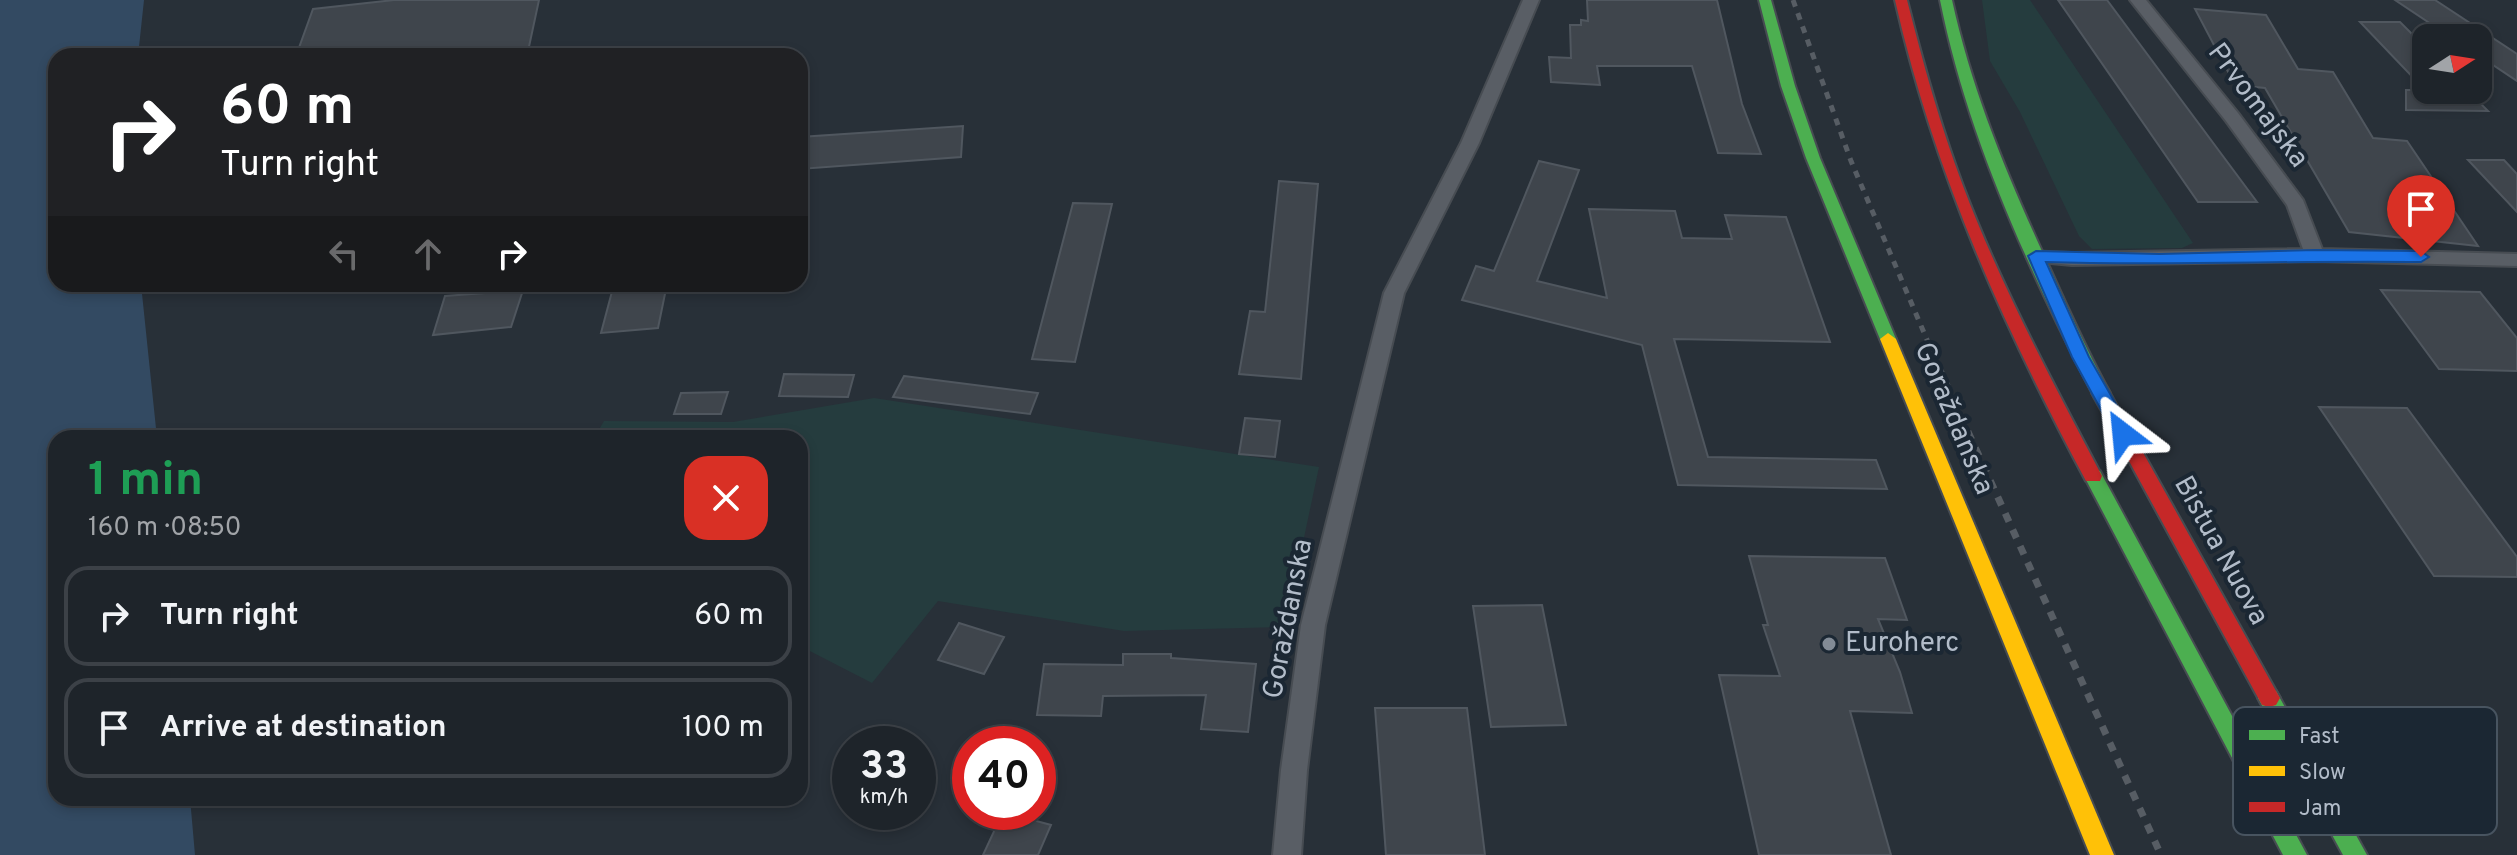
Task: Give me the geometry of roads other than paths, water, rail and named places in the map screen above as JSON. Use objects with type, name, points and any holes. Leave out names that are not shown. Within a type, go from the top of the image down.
[{"type":"main road","name":"Goraždanska","points":[[1765,0],[1788,86],[1813,158],[2102,855]]},
{"type":"main road","points":[[1883,0],[1906,35]]},
{"type":"main road","points":[[1901,0],[1906,35],[1929,113],[1963,209],[2037,372],[2233,739]]},
{"type":"main road","points":[[1906,35],[1913,21],[1914,0]]},
{"type":"main road","name":"Bistua Nuova","points":[[1946,0],[1955,49],[1989,151],[2081,357],[2274,707]]},
{"type":"main road","points":[[2284,835],[2295,855]]},
{"type":"main road","name":"Bistua Nuova","points":[[2344,835],[2355,855]]},
{"type":"street","name":"Goraždanska","points":[[1287,855],[1294,770],[1313,625],[1394,293],[1470,143],[1531,0]]},
{"type":"street","name":"Prvomajska","points":[[2138,0],[2196,70],[2296,204],[2315,255]]},
{"type":"street","points":[[2036,256],[2159,260],[2315,255],[2517,260]]},
{"type":"water","points":[[0,0],[144,0],[139,48],[48,48],[48,292],[142,292],[156,430],[48,430],[48,806],[191,806],[195,855],[0,855]]},
{"type":"railway","points":[[1793,0],[1851,161],[1939,368]]},
{"type":"railway","points":[[1938,366],[2161,855]]},
{"type":"place","name":"Euroherc","points":[[1829,644]]}]
